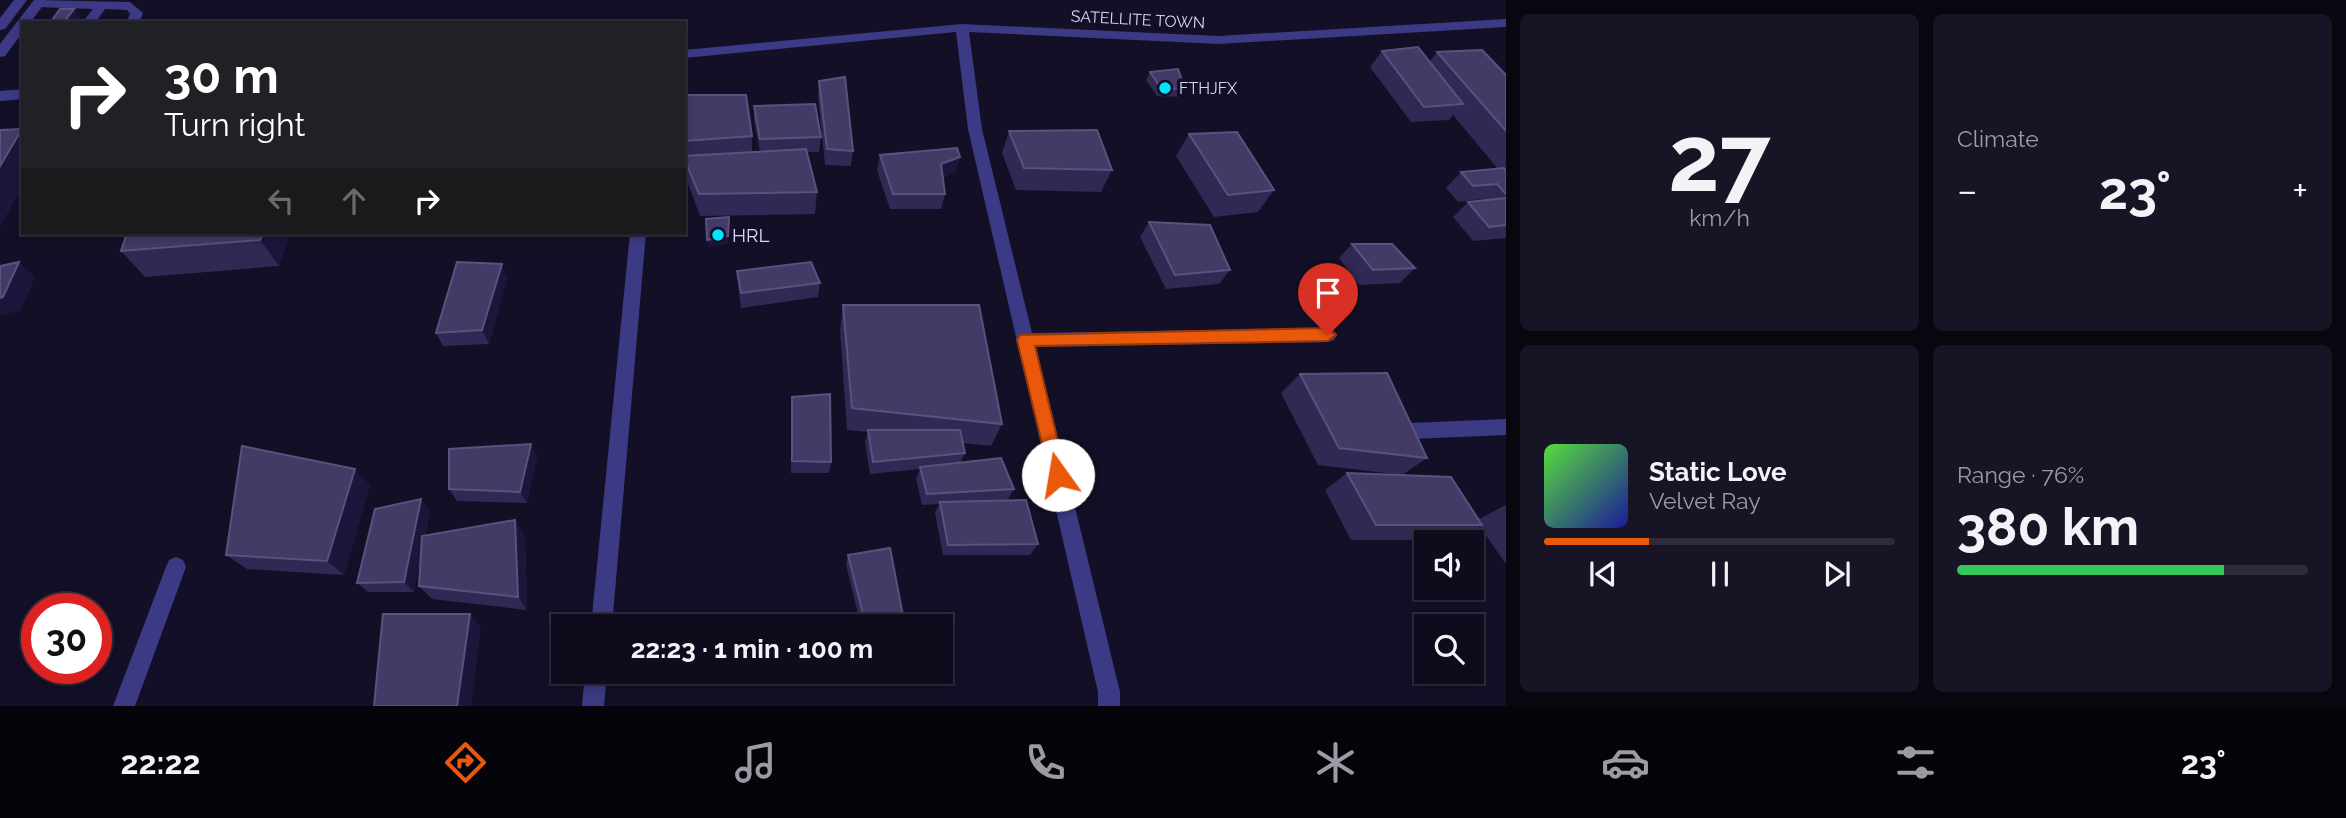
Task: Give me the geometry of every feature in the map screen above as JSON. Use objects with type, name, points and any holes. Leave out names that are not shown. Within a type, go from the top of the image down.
[{"type":"street","points":[[0,27],[21,0]]},
{"type":"street","points":[[24,21],[40,2],[130,6],[135,9],[132,21]]},
{"type":"street","points":[[90,21],[102,5]]},
{"type":"street","name":"SATELLITE TOWN","points":[[686,54],[962,28],[1218,40],[1506,23]]},
{"type":"street","points":[[0,27],[21,25]]},
{"type":"street","points":[[0,53],[21,25]]},
{"type":"street","points":[[962,28],[975,129],[1109,692],[1109,706]]},
{"type":"street","points":[[0,96],[21,94]]},
{"type":"street","points":[[602,614],[638,235]]},
{"type":"street","points":[[1025,340],[1328,335]]},
{"type":"street","points":[[1410,432],[1506,427]]},
{"type":"street","points":[[124,706],[176,566]]},
{"type":"street","points":[[593,706],[595,684]]},
{"type":"building","points":[[60,9],[74,9],[65,21],[51,21]]},
{"type":"building","points":[[1418,47],[1463,104],[1424,107],[1382,51]]},
{"type":"building","points":[[1482,50],[1506,75],[1506,131],[1437,52]]},
{"type":"building","points":[[1178,69],[1185,89],[1161,88],[1150,72]]},
{"type":"building","points":[[845,77],[853,151],[827,149],[819,81]]},
{"type":"building","points":[[686,95],[746,95],[752,136],[686,141]]},
{"type":"building","points":[[815,104],[821,137],[760,139],[754,106]]},
{"type":"building","points":[[21,129],[0,166],[0,130]]},
{"type":"building","points":[[1097,130],[1112,170],[1024,168],[1009,131]]},
{"type":"building","points":[[1237,132],[1274,190],[1228,195],[1189,134]]},
{"type":"building","points":[[957,148],[960,157],[941,164],[945,194],[893,194],[880,155]]},
{"type":"building","points":[[806,149],[817,192],[699,194],[686,163],[686,156]]},
{"type":"building","points":[[1504,168],[1506,194],[1497,184],[1473,186],[1461,172]]},
{"type":"building","points":[[1506,198],[1506,225],[1489,227],[1468,202]]},
{"type":"building","points":[[729,217],[728,236],[707,240],[706,219]]},
{"type":"building","points":[[1149,222],[1210,225],[1230,270],[1175,275]]},
{"type":"building","points":[[126,235],[262,235],[260,240],[121,251]]},
{"type":"building","points":[[1352,244],[1392,244],[1415,268],[1373,270]]},
{"type":"building","points":[[19,262],[3,297],[0,298],[0,266]]},
{"type":"building","points":[[457,262],[502,264],[482,330],[436,333]]},
{"type":"building","points":[[811,262],[820,283],[741,293],[737,271]]},
{"type":"building","points":[[843,305],[979,305],[1002,424],[852,408]]},
{"type":"building","points":[[1387,373],[1427,458],[1339,448],[1300,374]]},
{"type":"building","points":[[830,394],[831,462],[792,461],[792,397]]},
{"type":"building","points":[[868,430],[960,430],[965,453],[873,462]]},
{"type":"building","points":[[531,444],[520,492],[449,489],[449,449]]},
{"type":"building","points":[[242,446],[355,469],[327,561],[226,555]]},
{"type":"building","points":[[1001,458],[1014,489],[927,494],[920,467]]},
{"type":"building","points":[[1347,473],[1451,477],[1482,525],[1376,525]]},
{"type":"building","points":[[421,499],[404,582],[357,583],[375,509]]},
{"type":"building","points":[[1026,500],[1038,544],[948,545],[940,502]]},
{"type":"building","points":[[515,520],[518,597],[419,586],[422,536]]},
{"type":"building","points":[[890,548],[903,614],[863,614],[848,555]]},
{"type":"building","points":[[383,614],[470,614],[457,706],[374,706]]},
{"type":"place","name":"FTHJFX","points":[[1165,88]]},
{"type":"place","name":"HRL","points":[[718,235]]},
{"type":"route","points":[[1058,475],[1025,340],[1328,335]]}]
